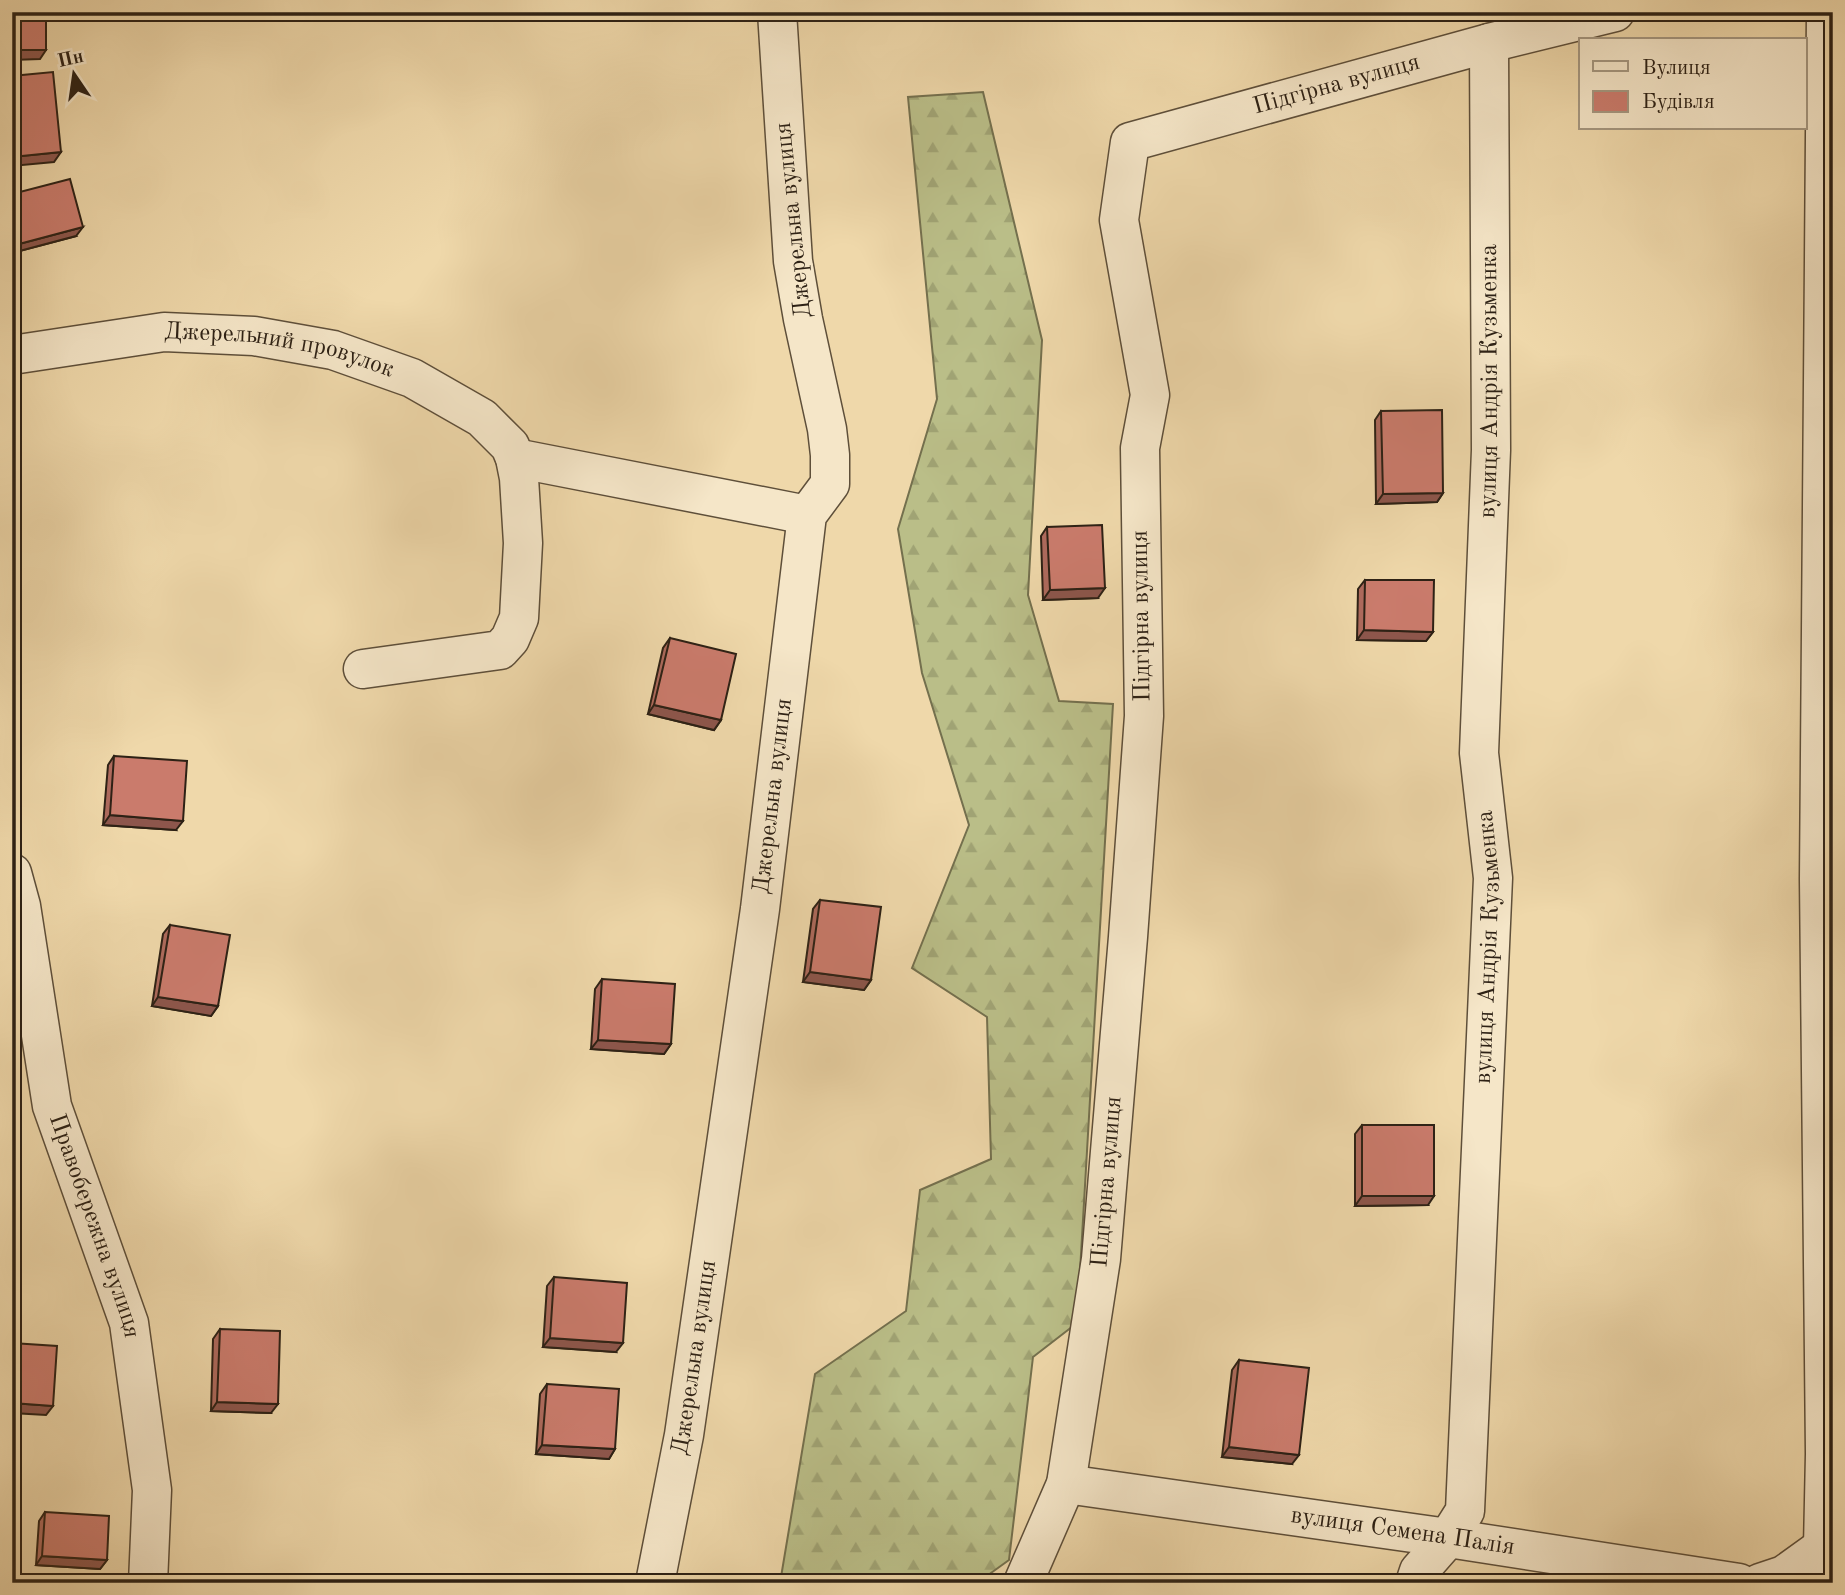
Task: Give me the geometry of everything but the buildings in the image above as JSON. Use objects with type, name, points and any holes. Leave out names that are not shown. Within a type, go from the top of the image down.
[{"type":"street","name":"Джерельна вулиця","points":[[655,1583],[684,1435],[758,923],[807,515],[830,484],[827,429],[793,261],[777,12]]},
{"type":"street","name":"Підгірна вулиця","points":[[1023,1583],[1066,1484],[1101,1259],[1144,716],[1140,448],[1150,395],[1119,220],[1130,142],[1489,43],[1615,12]]},
{"type":"street","points":[[1760,1583],[1823,1559],[1826,12]]},
{"type":"street","name":"вулиця Андрія Кузьменка","points":[[1415,1583],[1419,1571],[1448,1538],[1465,1511],[1493,878],[1479,753],[1491,450],[1489,43]]},
{"type":"street","name":"Джерельний провулок","points":[[12,355],[164,332],[254,336],[333,350],[412,378],[482,418],[510,446],[519,478],[523,571],[519,618],[510,639],[500,650],[363,669]]},
{"type":"street","points":[[515,458],[807,515]]},
{"type":"street","name":"Правобережна вулиця","points":[[12,873],[20,906],[52,1106],[128,1323],[152,1490],[148,1583]]},
{"type":"street","name":"вулиця Семена Палія","points":[[1066,1484],[1448,1538],[1739,1583]]},
{"type":"green space","points":[[983,92],[1042,340],[1028,595],[1059,701],[1113,704],[1077,1323],[1033,1357],[1009,1560],[977,1583],[780,1583],[815,1374],[906,1311],[920,1190],[991,1159],[987,1017],[912,968],[969,825],[922,673],[898,529],[937,399],[908,97]]}]
